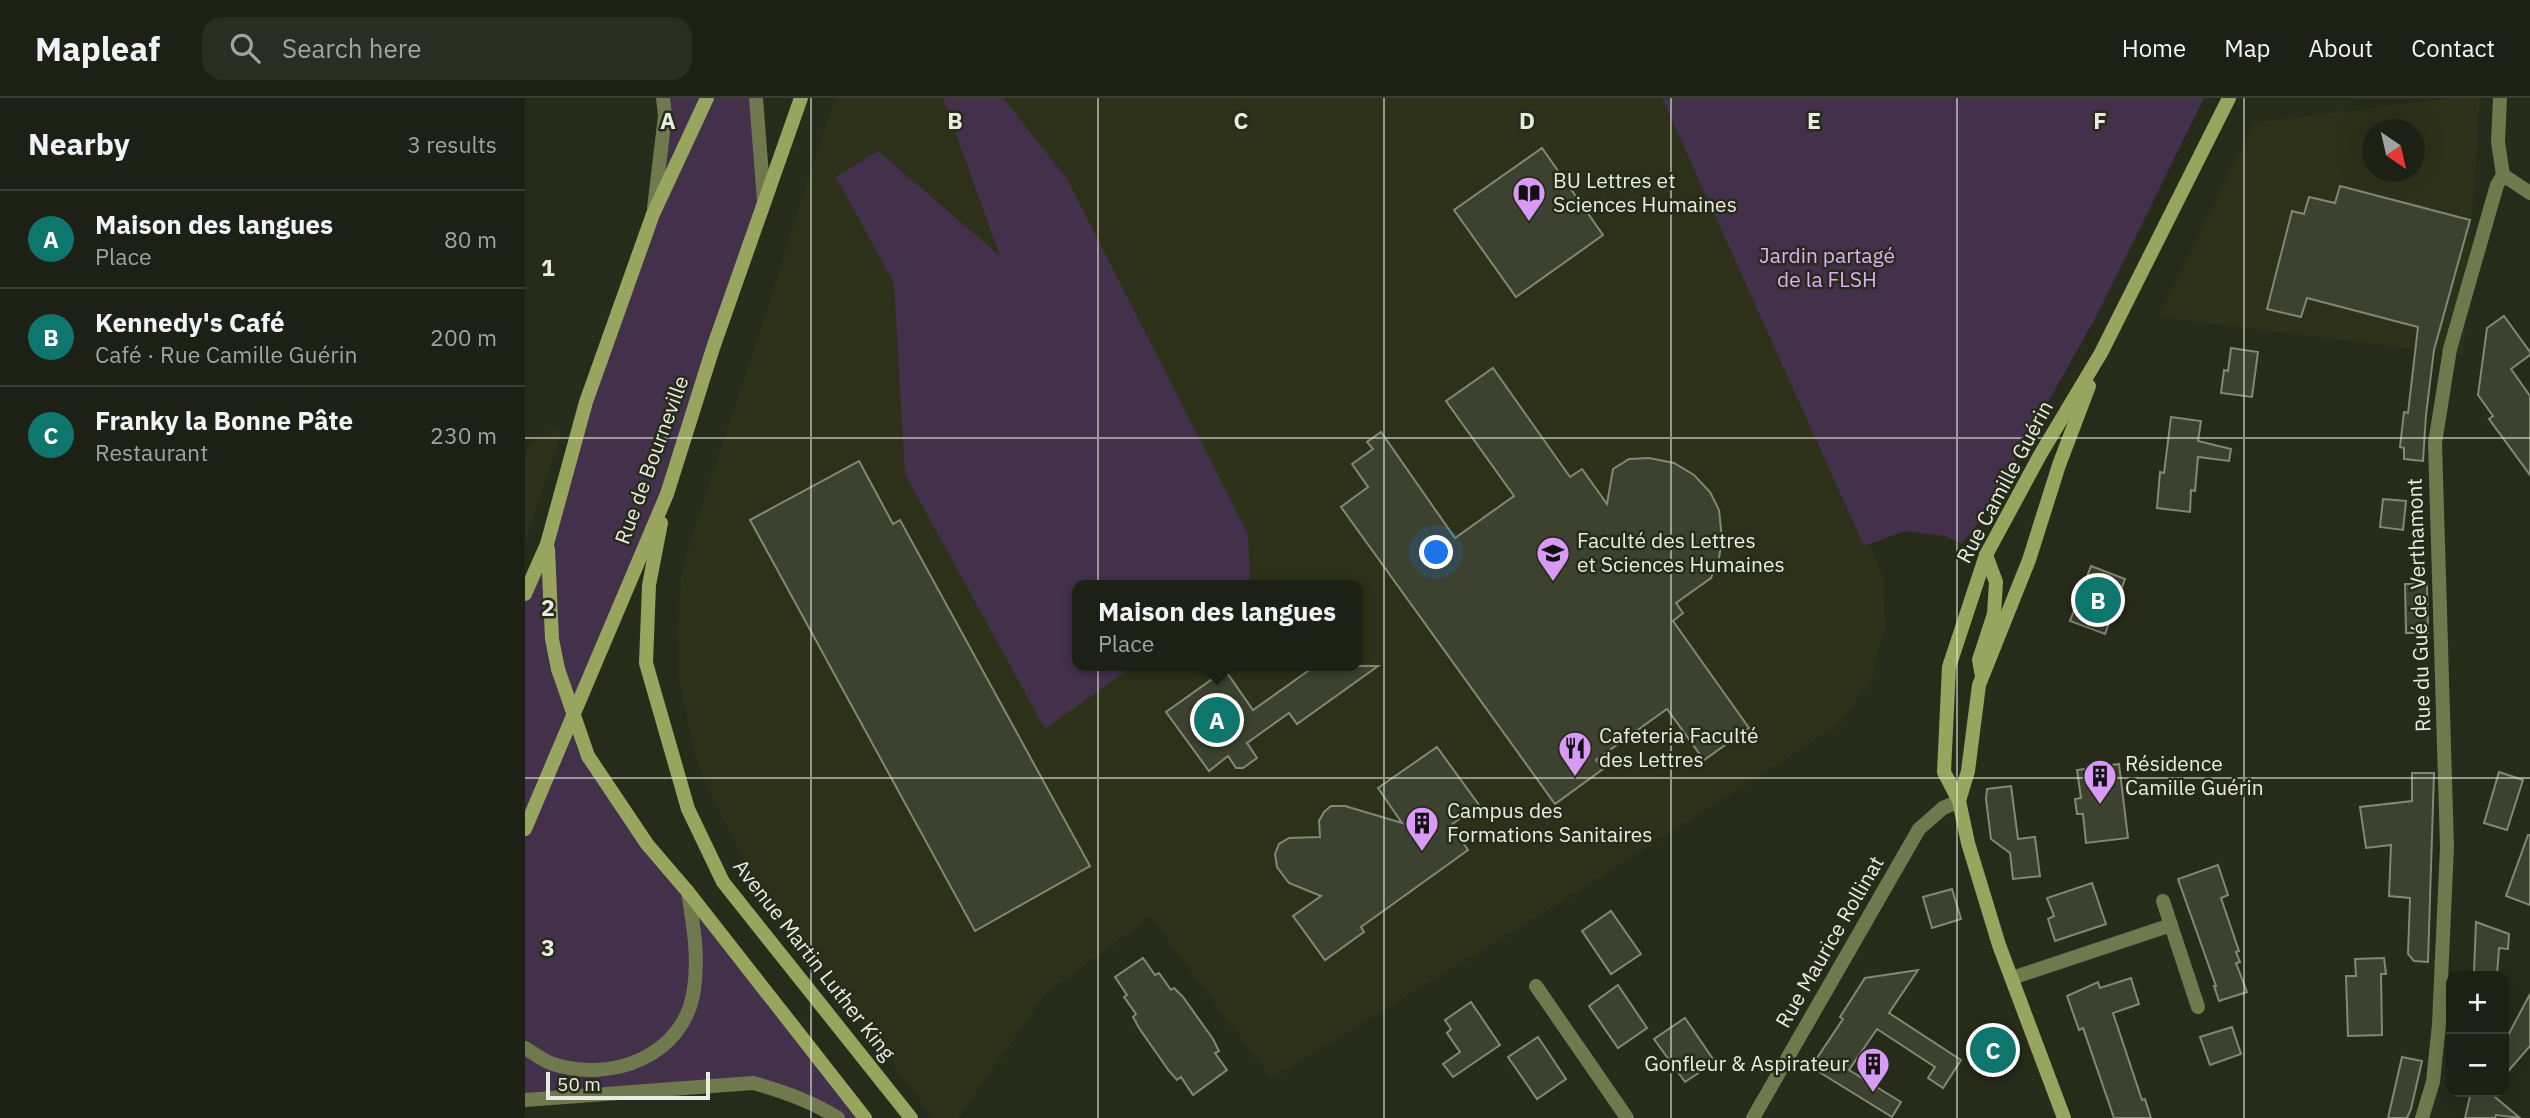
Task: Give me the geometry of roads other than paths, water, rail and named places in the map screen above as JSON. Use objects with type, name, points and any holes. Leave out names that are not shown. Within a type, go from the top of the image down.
[{"type":"main road","points":[[525,594],[547,544],[586,402],[653,214],[707,98]]},
{"type":"main road","name":"Rue de Bourneville","points":[[525,829],[667,494],[713,348],[801,98]]},
{"type":"main road","name":"Rue Camille Guérin","points":[[2064,1118],[1982,890],[1959,801],[1944,772],[1949,667],[1986,555],[2040,455],[2101,353],[2229,98]]},
{"type":"main road","name":"Rue Camille Guérin","points":[[1959,801],[1968,771],[1982,676],[2029,560],[2059,465],[2101,353]]},
{"type":"main road","name":"Avenue Martin Luther King","points":[[667,494],[649,585],[646,663],[688,809],[723,882],[911,1118]]},
{"type":"main road","points":[[547,544],[552,639],[558,669],[588,756],[647,844],[688,892],[865,1118]]},
{"type":"main road","points":[[1982,676],[1979,660],[1994,614],[1996,582],[1986,555]]},
{"type":"street","points":[[653,214],[665,116],[663,98]]},
{"type":"street","points":[[757,98],[764,201]]},
{"type":"street","name":"Rue du Gué de Verthamont","points":[[2422,1118],[2433,1082],[2439,1024],[2447,847],[2435,443],[2450,349],[2497,185],[2503,175],[2498,142],[2500,98]]},
{"type":"street","points":[[2503,175],[2530,193]]},
{"type":"street","name":"Rue Maurice Rollinat","points":[[1753,1118],[1919,829],[1943,808],[1959,801]]},
{"type":"street","points":[[525,1048],[551,1064],[591,1071],[619,1067],[653,1055],[683,1026],[694,990],[696,945],[688,892]]},
{"type":"street","points":[[2163,901],[2198,1007]]},
{"type":"street","points":[[2012,978],[2171,925]]},
{"type":"street","points":[[1536,986],[1627,1118]]},
{"type":"street","points":[[525,1100],[753,1083],[788,1093],[821,1107],[838,1118]]},
{"type":"place","name":"BU Lettres et Sciences Humaines","points":[[1529,223]]},
{"type":"place","name":"Faculté des Lettres et Sciences Humaines","points":[[1553,583]]},
{"type":"place","name":"Kennedy's Café","points":[[2098,600]]},
{"type":"place","name":"Maison des langues","points":[[1217,720]]},
{"type":"place","name":"Cafeteria Faculté des Lettres","points":[[1575,778]]},
{"type":"place","name":"Résidence Camille Guérin","points":[[2100,806]]},
{"type":"place","name":"Campus des Formations Sanitaires","points":[[1422,853]]},
{"type":"place","name":"Franky la Bonne Pâte","points":[[1993,1050]]},
{"type":"place","name":"Gonfleur & Aspirateur","points":[[1873,1094]]},
{"type":"park label","name":"Jardin partagé de la FLSH","points":[[1827,268]]}]
